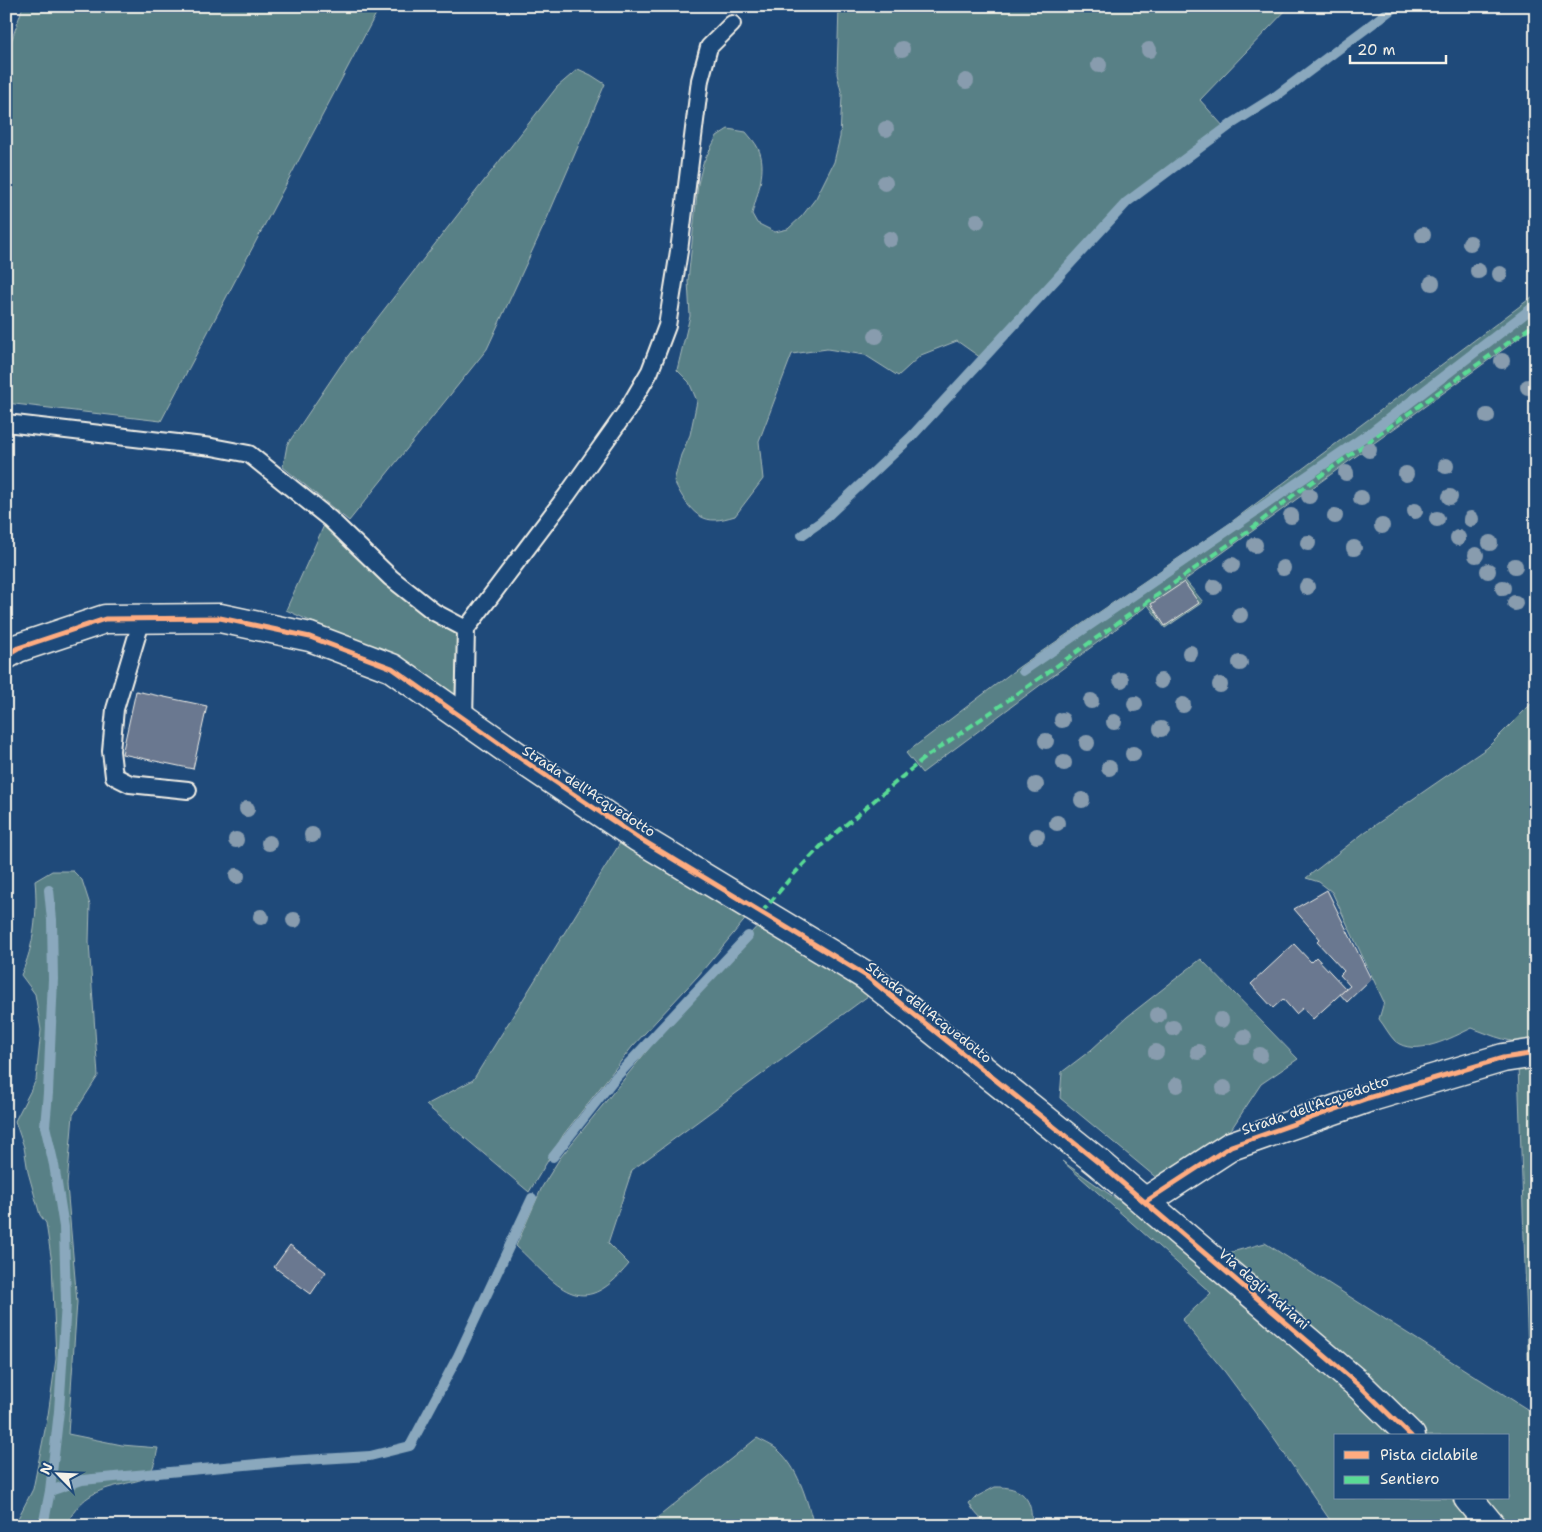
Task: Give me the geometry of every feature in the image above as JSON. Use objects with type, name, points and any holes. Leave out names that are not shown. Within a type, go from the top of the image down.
[{"type":"street","name":"Strada dell'Acquedotto","points":[[6,655],[18,648],[106,619],[220,618],[310,637],[392,668],[464,720],[637,837],[865,975],[1099,1163]]},
{"type":"street","name":"Strada dell'Acquedotto","points":[[1145,1202],[1231,1146],[1368,1098],[1503,1058],[1536,1053]]},
{"type":"street","name":"Via degli Adriani","points":[[1099,1163],[1360,1386],[1409,1434]]},
{"type":"street","points":[[1470,1500],[1491,1526]]},
{"type":"lane","points":[[464,720],[466,629],[573,488],[626,412],[650,371],[666,326],[680,251],[700,80],[708,47],[732,24]]},
{"type":"lane","points":[[6,424],[212,446],[249,454],[330,520],[391,578],[434,612],[466,629]]},
{"type":"lane","points":[[142,619],[115,709],[111,751],[114,776],[130,784],[188,790]]},
{"type":"green space","points":[[23,6],[367,6],[378,10],[161,421],[6,403],[6,57]]},
{"type":"green space","points":[[839,6],[1290,6],[1200,100],[1224,127],[1124,203],[981,358],[957,341],[921,355],[898,376],[865,355],[827,349],[792,354],[759,441],[763,479],[735,516],[720,520],[708,519],[701,517],[690,507],[674,481],[681,455],[690,435],[697,401],[689,382],[677,370],[690,316],[688,281],[698,184],[703,163],[717,136],[728,129],[746,132],[758,148],[762,164],[761,181],[752,214],[757,223],[775,232],[788,229],[802,216],[816,198],[834,162],[840,137],[842,95],[837,74]]},
{"type":"green space","points":[[578,69],[605,84],[545,223],[487,349],[349,521],[283,467],[287,445],[341,365],[557,87]]},
{"type":"green space","points":[[1536,294],[1536,324],[1185,580],[1203,602],[1165,628],[1148,605],[922,773],[906,753],[1019,667],[1230,523]]},
{"type":"green space","points":[[325,523],[413,606],[457,634],[455,701],[365,646],[286,610]]},
{"type":"green space","points":[[1536,699],[1536,1042],[1511,1041],[1472,1028],[1445,1041],[1423,1047],[1403,1046],[1393,1039],[1379,1019],[1384,1002],[1332,892],[1319,882],[1306,878],[1365,832],[1487,748]]},
{"type":"green space","points":[[622,840],[748,916],[698,976],[632,1047],[564,1134],[529,1192],[426,1105],[473,1080]]},
{"type":"green space","points":[[52,871],[73,871],[82,880],[90,905],[89,942],[98,1076],[73,1115],[67,1185],[77,1302],[68,1434],[122,1445],[158,1448],[153,1468],[146,1477],[105,1489],[89,1497],[76,1508],[66,1526],[14,1526],[33,1489],[48,1415],[56,1359],[52,1263],[46,1223],[40,1215],[28,1172],[24,1147],[15,1121],[36,1080],[41,1030],[35,994],[21,975],[29,953],[34,929],[35,881]]},
{"type":"green space","points":[[761,922],[868,996],[632,1170],[608,1243],[629,1264],[612,1282],[597,1292],[583,1295],[570,1292],[557,1285],[516,1246],[542,1187],[560,1158],[675,1016]]},
{"type":"green space","points":[[1201,959],[1298,1059],[1261,1084],[1232,1128],[1159,1180],[1060,1098],[1062,1072],[1091,1050],[1127,1017]]},
{"type":"green space","points":[[1536,1064],[1536,1526],[1502,1526],[1484,1500],[1510,1500],[1510,1434],[1424,1434],[1401,1408],[1224,1254],[1265,1243],[1530,1411],[1518,1065]]},
{"type":"green space","points":[[1062,1161],[1161,1230],[1286,1336],[1392,1434],[1334,1434],[1334,1500],[1456,1500],[1480,1526],[1334,1526],[1268,1430],[1225,1372],[1182,1320],[1211,1293]]},
{"type":"green space","points":[[757,1438],[778,1450],[791,1465],[804,1493],[813,1522],[792,1526],[647,1526]]},
{"type":"green space","points":[[995,1487],[1012,1489],[1024,1496],[1030,1508],[1031,1526],[1002,1526],[988,1523],[981,1519],[969,1503]]},
{"type":"building","points":[[1184,582],[1199,603],[1165,626],[1151,604]]},
{"type":"building","points":[[136,691],[207,706],[193,769],[122,754]]},
{"type":"building","points":[[1327,890],[1371,979],[1347,1002],[1340,994],[1350,986],[1340,975],[1344,971],[1317,942],[1320,939],[1294,909]]},
{"type":"building","points":[[1294,944],[1311,962],[1316,957],[1346,989],[1313,1019],[1303,1008],[1296,1014],[1283,999],[1273,1008],[1251,984]]},
{"type":"building","points":[[290,1245],[326,1272],[311,1294],[274,1267]]},
{"type":"waterway","points":[[802,535],[822,521],[911,437],[1127,202],[1233,123],[1276,96],[1396,6]]},
{"type":"waterway","points":[[1023,671],[1374,430],[1536,305]]},
{"type":"waterway","points":[[43,1526],[50,1491],[59,1411],[66,1303],[64,1227],[54,1165],[45,1126],[53,979],[52,920],[49,890]]},
{"type":"waterway","points":[[553,1157],[615,1078],[748,936]]},
{"type":"waterway","points":[[50,1491],[82,1480],[288,1461],[370,1456],[410,1446],[458,1356],[532,1198]]},
{"type":"marked path","points":[[762,912],[793,875],[822,845],[923,759],[1255,526],[1295,494],[1536,323]]},
{"type":"cycle path","points":[[6,655],[18,648],[105,619],[220,618],[310,637],[392,668],[514,754],[637,837],[865,975],[1099,1163],[1360,1386],[1409,1434]]},
{"type":"cycle path","points":[[1145,1202],[1231,1146],[1368,1098],[1503,1058],[1536,1053]]}]
